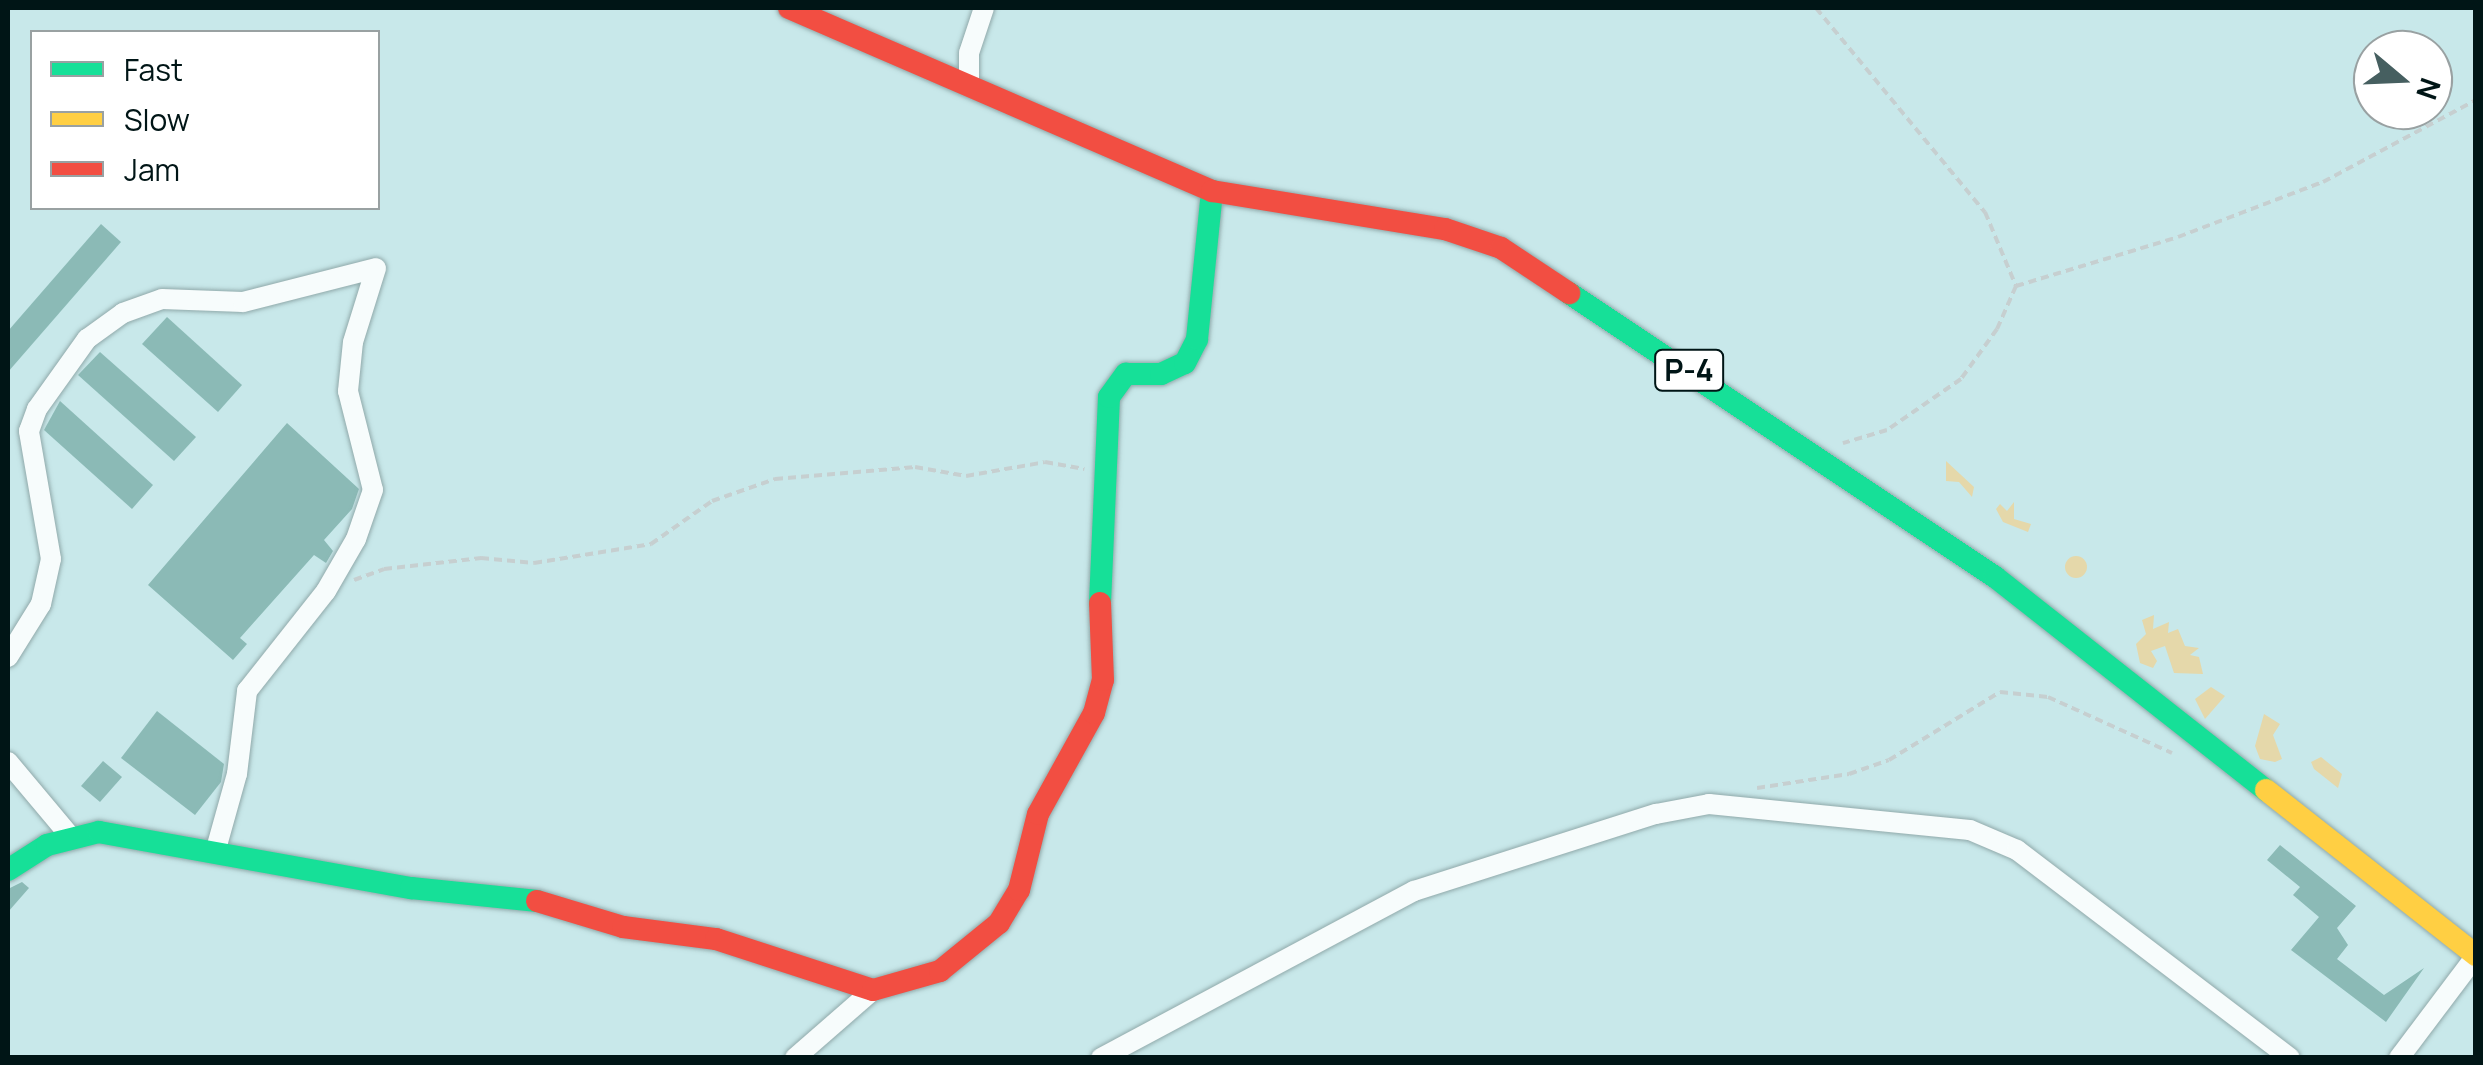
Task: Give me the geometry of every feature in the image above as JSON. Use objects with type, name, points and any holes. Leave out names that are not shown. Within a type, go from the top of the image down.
[{"type":"main road","name":"P-4","points":[[789,8],[969,82],[1063,130],[1212,191],[1446,229],[1501,248],[2069,632],[2476,955]]},
{"type":"main road","points":[[8,870],[71,837],[98,832],[216,849],[410,888],[532,899],[640,931],[716,939],[873,990],[940,971],[998,923],[1019,890],[1038,814],[1094,713],[1104,680],[1103,468],[1116,381],[1126,374],[1161,374],[1185,363],[1197,339],[1212,191]]},
{"type":"street","points":[[969,82],[969,53],[984,8]]},
{"type":"street","points":[[8,657],[41,604],[52,559],[29,431],[36,409],[86,339],[123,312],[162,299],[242,302],[376,268],[353,342],[348,391],[373,490],[356,538],[326,591],[247,691],[237,774],[216,849]]},
{"type":"street","points":[[8,762],[71,837]]},
{"type":"street","points":[[1101,1058],[1414,891],[1656,814],[1709,804],[1970,830],[2017,850],[2290,1058]]},
{"type":"street","points":[[2398,1058],[2476,955]]},
{"type":"street","points":[[795,1058],[873,990]]},
{"type":"path","points":[[1809,453],[1887,430],[1961,379],[1997,329],[2016,286],[1984,212],[1816,8]]},
{"type":"path","points":[[2016,286],[2178,237],[2323,182],[2476,100]]},
{"type":"path","points":[[326,591],[384,569],[480,558],[534,563],[651,544],[712,500],[774,479],[916,467],[966,476],[1045,462],[1103,468]]},
{"type":"path","points":[[1751,789],[1834,777],[1889,760],[2000,692],[2048,697],[2176,754]]},
{"type":"shaded area","points":[[1946,461],[1974,487],[1972,497],[1959,482],[1946,481]]},
{"type":"shaded area","points":[[2014,502],[2014,519],[2031,524],[2028,532],[2003,522],[1996,509],[2000,504],[2007,511]]},
{"type":"shaded area","points":[[2076,556],[2084,559],[2084,575],[2076,578],[2068,575],[2065,567],[2068,559]]},
{"type":"shaded area","points":[[2154,615],[2153,629],[2169,622],[2168,633],[2178,629],[2185,646],[2199,648],[2190,655],[2199,657],[2203,674],[2174,673],[2165,646],[2151,651],[2157,661],[2153,668],[2140,663],[2136,644],[2146,634],[2142,620]]},
{"type":"shaded area","points":[[2211,687],[2225,696],[2205,719],[2195,699]]},
{"type":"shaded area","points":[[2264,714],[2280,724],[2273,735],[2282,759],[2275,762],[2260,759],[2255,746]]},
{"type":"shaded area","points":[[2321,757],[2342,774],[2338,788],[2314,769],[2311,762]]},
{"type":"building","points":[[101,224],[121,242],[8,372],[8,331]]},
{"type":"building","points":[[167,317],[242,385],[218,412],[142,344]]},
{"type":"building","points":[[100,352],[196,437],[174,461],[78,375]]},
{"type":"building","points":[[60,401],[153,485],[132,509],[44,430]]},
{"type":"building","points":[[287,423],[359,489],[352,509],[324,540],[333,551],[326,563],[314,555],[240,638],[247,644],[233,660],[148,585]]},
{"type":"building","points":[[157,711],[224,764],[221,782],[195,815],[121,758]]},
{"type":"building","points":[[103,761],[122,777],[100,802],[81,786]]},
{"type":"building","points":[[2280,845],[2356,906],[2337,928],[2348,945],[2337,959],[2384,995],[2424,968],[2386,1022],[2291,950],[2319,917],[2293,895],[2300,887],[2267,860]]},
{"type":"building","points":[[22,882],[29,888],[8,912],[8,889]]},
{"type":"traffic: fast","points":[[1100,603],[1109,397],[1126,374],[1161,374],[1185,363],[1197,339],[1212,191]]},
{"type":"traffic: fast","points":[[1569,293],[1995,577],[2266,790]]},
{"type":"traffic: fast","points":[[8,870],[47,845],[99,832],[411,888],[537,901]]},
{"type":"traffic: slow","points":[[2266,790],[2476,955]]},
{"type":"traffic: jam","points":[[789,8],[1212,191],[1445,229],[1501,248],[1569,293]]},
{"type":"traffic: jam","points":[[537,901],[623,927],[716,939],[873,990],[940,971],[999,923],[1019,890],[1038,814],[1094,713],[1103,680],[1100,603]]}]
